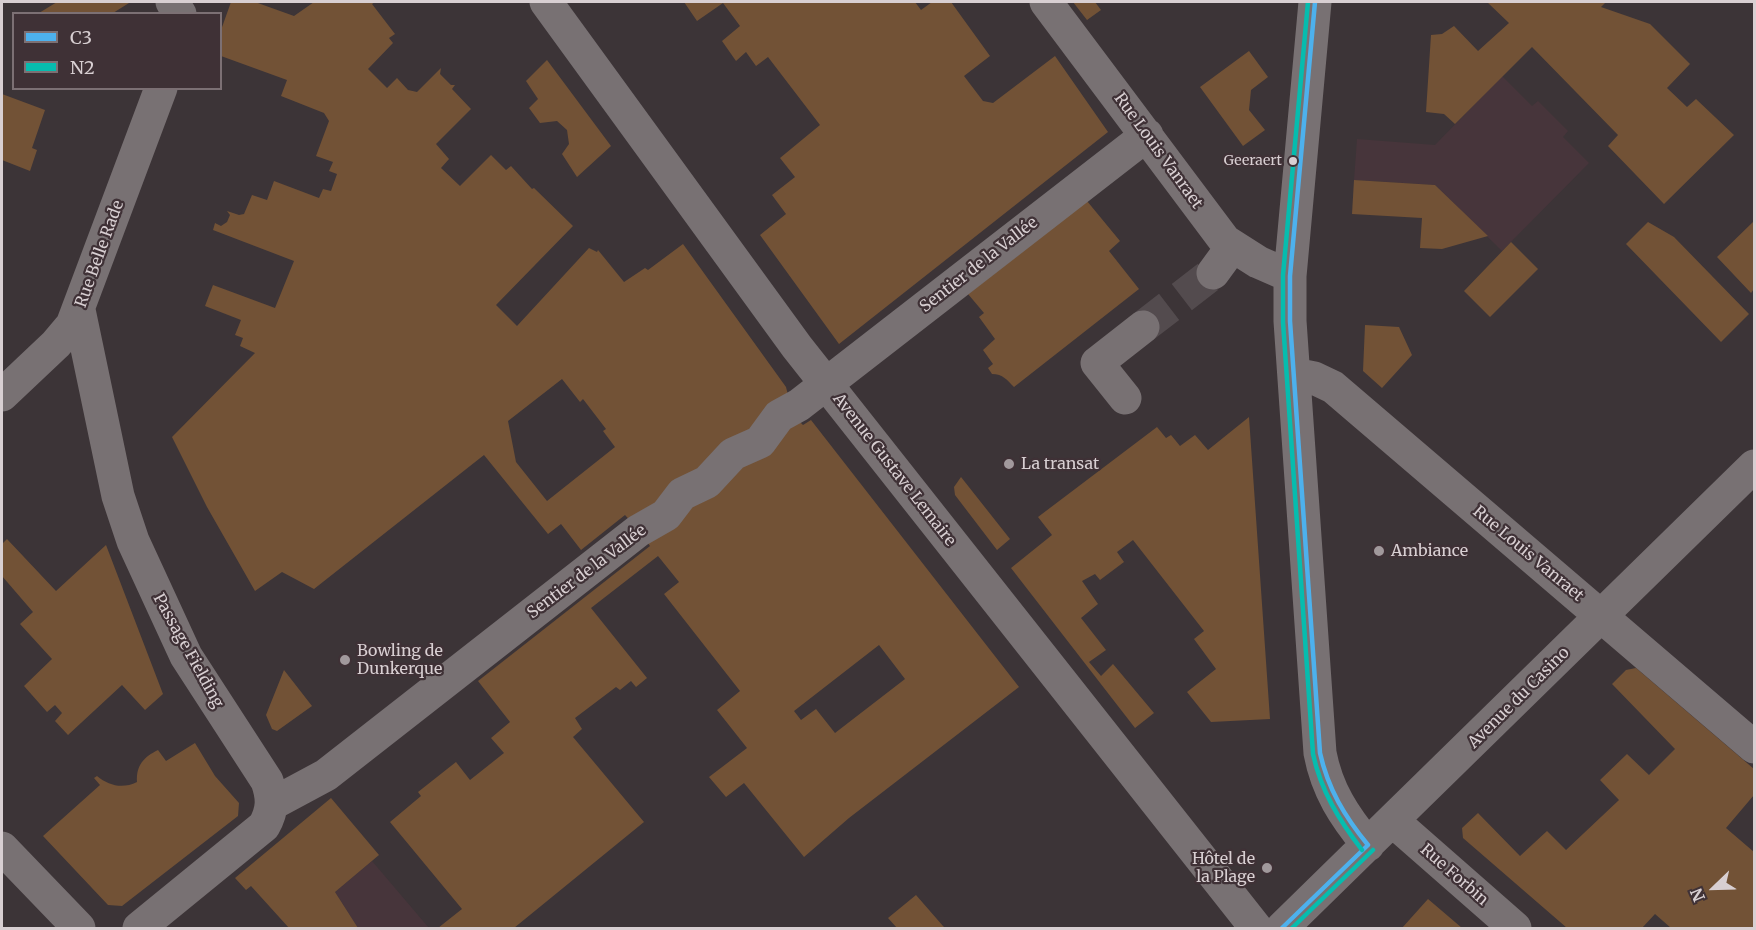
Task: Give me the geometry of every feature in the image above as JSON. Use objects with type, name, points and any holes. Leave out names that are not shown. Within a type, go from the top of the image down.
[{"type":"street","name":"Avenue Gustave Lemaire","points":[[546,2],[825,383],[1256,928]]},
{"type":"street","name":"Rue Louis Vanraet","points":[[1046,2],[1218,232],[1232,247],[1290,276]]},
{"type":"street","points":[[1315,2],[1290,276],[1290,321],[1320,753],[1325,777],[1336,803],[1368,845]]},
{"type":"street","name":"Rue Belle Rade","points":[[2,395],[56,344],[72,325],[80,310],[160,90]]},
{"type":"street","name":"Sentier de la Vallée","points":[[272,804],[326,775],[638,531],[666,515],[682,494],[707,482],[733,454],[760,442],[779,416],[795,407],[1147,135]]},
{"type":"street","points":[[1213,273],[1232,247]]},
{"type":"street","name":"Passage Fielding","points":[[80,310],[118,496],[133,542],[186,656],[267,781],[272,804]]},
{"type":"street","points":[[1125,398],[1097,363],[1143,327]]},
{"type":"street","name":"Rue Louis Vanraet","points":[[1294,374],[1314,378],[1333,387],[1755,747]]},
{"type":"street","name":"Avenue du Casino","points":[[1282,928],[1755,466]]},
{"type":"street","points":[[139,928],[264,826],[272,804]]},
{"type":"street","name":"Rue Forbin","points":[[1393,821],[1515,928]]},
{"type":"street","points":[[2,848],[79,928]]},
{"type":"shaded area","points":[[57,2],[129,3],[115,12],[41,12]]},
{"type":"shaded area","points":[[231,2],[255,2],[294,16],[314,2],[375,2],[372,4],[395,34],[389,38],[393,43],[368,69],[387,88],[397,78],[408,90],[417,92],[441,68],[440,74],[451,85],[455,85],[452,89],[471,109],[436,144],[449,159],[441,168],[460,186],[491,155],[506,170],[511,166],[532,189],[534,188],[573,226],[496,305],[517,326],[589,248],[597,252],[598,250],[624,282],[645,268],[648,270],[683,244],[786,387],[789,399],[635,526],[625,515],[581,550],[561,524],[548,534],[484,455],[314,589],[282,572],[255,591],[207,507],[172,437],[255,353],[240,346],[243,338],[235,335],[241,320],[205,306],[213,285],[275,308],[294,261],[213,230],[215,223],[221,226],[227,222],[230,215],[227,211],[239,215],[244,214],[252,195],[267,200],[274,181],[319,198],[323,189],[331,191],[337,174],[329,171],[333,162],[316,156],[329,121],[324,113],[281,96],[287,80],[222,56],[222,27]],"holes":[[[562,379],[580,402],[583,399],[606,429],[603,431],[615,447],[547,501],[516,462],[508,421]]]},
{"type":"shaded area","points":[[684,2],[915,2],[921,10],[932,2],[951,2],[990,56],[964,76],[983,101],[993,103],[1055,56],[1108,132],[839,344],[760,235],[786,214],[772,195],[795,177],[780,158],[820,125],[768,57],[756,66],[746,52],[736,61],[722,41],[740,26],[723,3],[697,21]]},
{"type":"shaded area","points":[[1073,2],[1095,2],[1101,10],[1087,20]]},
{"type":"shaded area","points":[[1487,2],[1606,2],[1601,7],[1650,24],[1690,64],[1667,88],[1687,107],[1696,99],[1734,135],[1664,204],[1608,146],[1618,135],[1532,47],[1455,124],[1444,114],[1426,112],[1431,35],[1442,34],[1454,26],[1478,51],[1509,23]]},
{"type":"shaded area","points":[[1249,51],[1268,77],[1251,90],[1249,110],[1265,130],[1243,146],[1200,87]]},
{"type":"shaded area","points":[[547,60],[611,146],[577,177],[562,154],[569,144],[567,130],[557,121],[540,123],[529,108],[538,99],[526,81]]},
{"type":"shaded area","points":[[1502,76],[1532,106],[1538,101],[1568,131],[1563,137],[1589,163],[1502,251],[1435,185],[1354,180],[1357,139],[1435,145]]},
{"type":"shaded area","points":[[2,94],[45,110],[32,148],[37,150],[30,171],[2,160]]},
{"type":"shaded area","points":[[1354,180],[1435,185],[1488,236],[1442,249],[1420,248],[1422,218],[1352,214]]},
{"type":"shaded area","points":[[1087,201],[1120,241],[1109,251],[1139,289],[1014,387],[1002,376],[992,374],[988,368],[993,364],[983,350],[995,339],[979,317],[984,313],[968,294]]},
{"type":"shaded area","points":[[1754,221],[1754,289],[1751,293],[1717,257]]},
{"type":"shaded area","points":[[1648,222],[1674,237],[1749,314],[1721,342],[1626,244]]},
{"type":"shaded area","points":[[1511,242],[1538,269],[1490,317],[1464,291]]},
{"type":"shaded area","points":[[1365,325],[1399,327],[1412,355],[1382,388],[1363,371]]},
{"type":"shaded area","points":[[1249,417],[1270,719],[1211,722],[1187,692],[1216,669],[1194,639],[1204,631],[1133,540],[1117,552],[1124,562],[1100,580],[1095,574],[1082,581],[1098,604],[1081,618],[1106,650],[1089,662],[1101,676],[1113,664],[1154,713],[1135,728],[1011,568],[1052,535],[1038,517],[1157,427],[1166,438],[1171,435],[1180,446],[1195,435],[1208,450]]},
{"type":"shaded area","points":[[797,419],[803,425],[811,420],[1019,687],[849,818],[804,857],[744,783],[726,797],[709,777],[747,748],[717,710],[740,691],[664,594],[679,582],[658,556],[591,608],[647,678],[636,687],[631,681],[620,690],[616,687],[575,718],[582,729],[573,737],[644,822],[514,928],[438,928],[462,909],[390,822],[421,796],[418,792],[456,762],[470,780],[504,753],[491,738],[510,722],[478,681],[650,546],[643,536]],"holes":[[[879,645],[905,679],[835,733],[816,709],[801,720],[794,711]]]},
{"type":"shaded area","points":[[961,477],[1010,539],[997,550],[955,495],[954,487]]},
{"type":"shaded area","points":[[7,539],[56,591],[106,545],[163,694],[145,710],[122,685],[68,735],[55,721],[62,713],[55,705],[47,712],[24,686],[52,659],[20,624],[33,612],[2,576],[2,544]]},
{"type":"shaded area","points":[[1636,668],[1754,769],[1754,795],[1726,828],[1754,852],[1754,928],[1671,928],[1655,914],[1642,928],[1567,928],[1463,838],[1462,828],[1478,813],[1520,856],[1547,831],[1566,850],[1619,800],[1600,780],[1627,754],[1649,775],[1675,749],[1612,684],[1626,670]]},
{"type":"shaded area","points":[[284,670],[312,706],[277,731],[272,729],[266,715]]},
{"type":"shaded area","points":[[195,743],[215,776],[239,803],[238,816],[122,906],[108,905],[43,836],[100,785],[94,778],[97,776],[116,785],[132,784],[137,782],[142,762],[153,753],[158,750],[166,761]]},
{"type":"shaded area","points":[[331,798],[379,855],[335,892],[358,928],[289,928],[251,886],[246,890],[235,878]]},
{"type":"shaded area","points":[[372,861],[429,928],[358,928],[335,892]]},
{"type":"shaded area","points":[[916,895],[945,928],[897,928],[888,918]]},
{"type":"shaded area","points":[[1428,899],[1462,928],[1402,928]]},
{"type":"tunnel","points":[[1143,327],[1213,273]]},
{"type":"transit line","name":"N2","points":[[1308,2],[1283,275],[1283,322],[1313,754],[1316,768],[1332,805],[1362,850]]},
{"type":"transit line","name":"C3","points":[[1315,2],[1290,276],[1290,321],[1320,753],[1338,802],[1368,845]]},
{"type":"transit line","name":"C3","points":[[1282,928],[1368,845]]},
{"type":"transit line","name":"N2","points":[[1292,928],[1373,850]]},
{"type":"place","name":"Geeraert","points":[[1293,161]]},
{"type":"place","name":"La transat","points":[[1009,464]]},
{"type":"place","name":"Ambiance","points":[[1379,551]]},
{"type":"place","name":"Bowling de Dunkerque","points":[[345,660]]},
{"type":"place","name":"Hôtel de la Plage","points":[[1267,868]]}]
